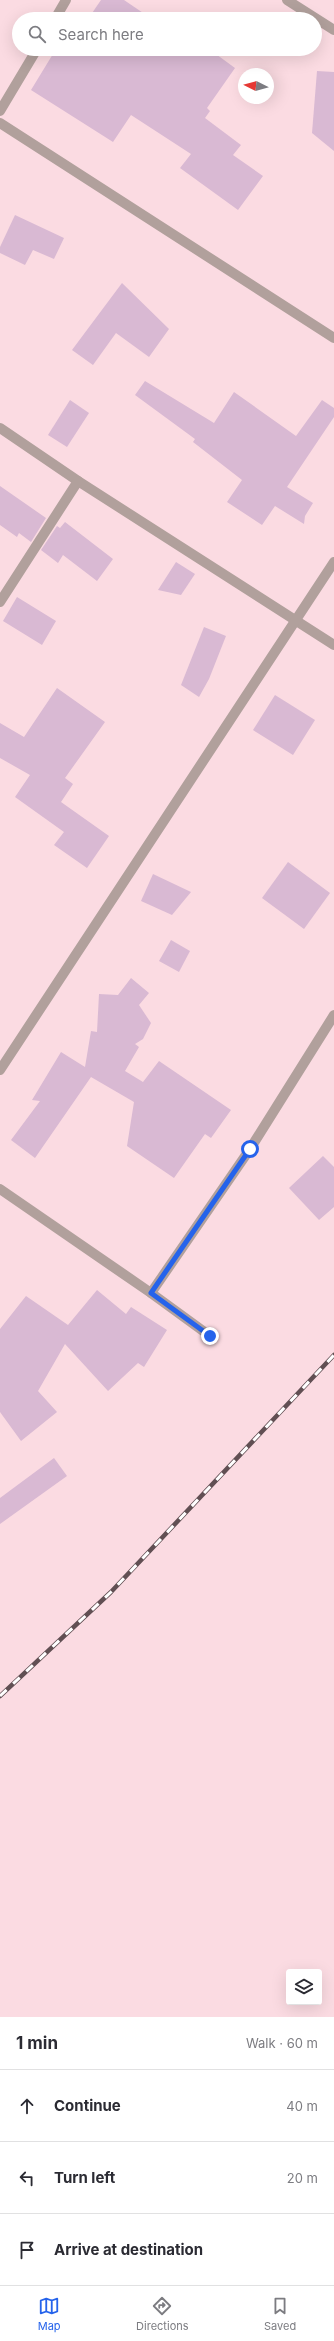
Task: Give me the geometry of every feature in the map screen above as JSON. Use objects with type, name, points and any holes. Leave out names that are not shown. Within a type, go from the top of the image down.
[{"type":"street","points":[[59,12],[66,0]]},
{"type":"street","points":[[287,0],[306,12]]},
{"type":"street","points":[[322,22],[334,30]]},
{"type":"street","points":[[0,111],[33,56]]},
{"type":"street","points":[[0,123],[334,338]]},
{"type":"street","points":[[0,428],[78,481],[334,645]]},
{"type":"street","points":[[0,602],[78,481]]},
{"type":"street","points":[[0,1070],[334,562]]},
{"type":"street","points":[[151,1293],[250,1149],[334,1015]]},
{"type":"street","points":[[0,1189],[151,1293],[210,1336]]},
{"type":"building","points":[[101,0],[124,0],[142,12],[93,12]]},
{"type":"building","points":[[52,56],[219,56],[235,68],[207,108],[210,111],[205,118],[241,145],[233,155],[263,176],[238,210],[180,168],[191,154],[131,115],[113,142],[31,90]]},
{"type":"building","points":[[317,71],[334,72],[334,151],[312,133]]},
{"type":"building","points":[[15,215],[64,238],[54,259],[33,250],[25,265],[0,253],[0,247]]},
{"type":"building","points":[[122,283],[169,329],[149,357],[116,333],[93,365],[72,350]]},
{"type":"building","points":[[145,381],[214,423],[234,392],[296,436],[322,400],[334,408],[334,417],[287,487],[313,503],[305,516],[304,524],[275,506],[262,525],[227,502],[242,480],[193,442],[195,439],[135,395]]},
{"type":"building","points":[[70,400],[89,413],[67,447],[48,435]]},
{"type":"building","points":[[0,486],[46,518],[31,542],[19,533],[17,537],[0,525]]},
{"type":"building","points":[[65,522],[113,559],[97,581],[63,555],[58,563],[41,550],[57,526],[60,528]]},
{"type":"building","points":[[176,562],[195,574],[181,595],[158,590]]},
{"type":"building","points":[[17,597],[56,621],[42,645],[3,621]]},
{"type":"building","points":[[204,627],[226,636],[209,679],[199,697],[181,685]]},
{"type":"building","points":[[57,688],[105,722],[65,778],[73,784],[61,802],[109,836],[87,868],[54,845],[64,832],[15,797],[30,775],[0,758],[0,723],[24,737]]},
{"type":"building","points":[[275,695],[315,720],[293,755],[253,730]]},
{"type":"building","points":[[288,862],[330,893],[304,929],[262,898]]},
{"type":"building","points":[[153,874],[191,892],[172,915],[141,901]]},
{"type":"building","points":[[171,940],[190,951],[179,972],[159,961]]},
{"type":"building","points":[[131,978],[149,993],[139,1005],[151,1023],[143,1039],[135,1044],[139,1047],[125,1071],[143,1082],[159,1061],[231,1110],[211,1138],[205,1134],[174,1178],[127,1146],[134,1102],[91,1077],[35,1158],[11,1140],[40,1101],[32,1100],[61,1052],[85,1067],[91,1031],[97,1032],[99,994],[118,995]]},
{"type":"building","points":[[323,1156],[334,1167],[334,1207],[319,1220],[289,1188]]},
{"type":"building","points":[[97,1290],[126,1314],[131,1307],[167,1330],[144,1367],[138,1363],[108,1391],[65,1344],[38,1391],[57,1412],[21,1441],[0,1412],[0,1329],[26,1296],[68,1325]]},
{"type":"building","points":[[54,1458],[67,1476],[0,1524],[0,1498]]},
{"type":"railway","points":[[0,1696],[111,1592],[334,1355]]},
{"type":"route","points":[[210,1336],[151,1293],[210,1210],[250,1149]]}]
